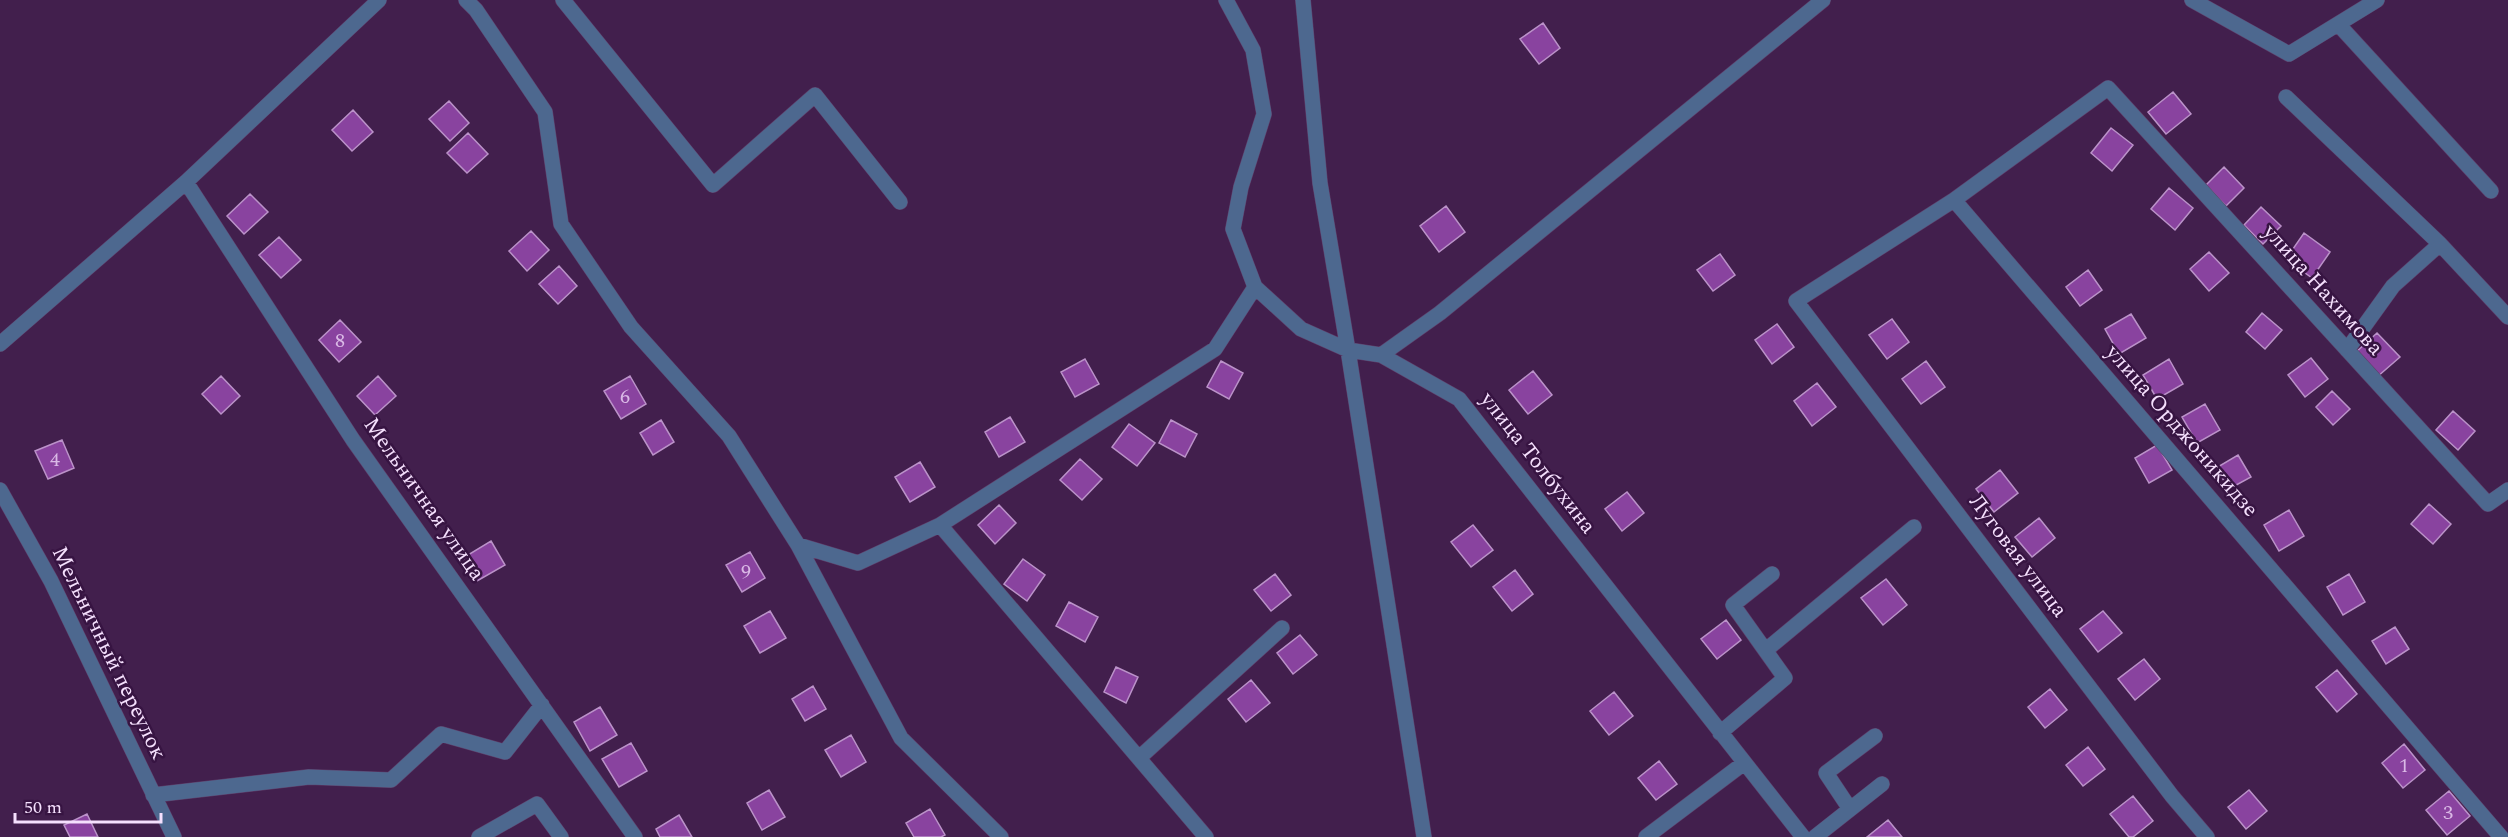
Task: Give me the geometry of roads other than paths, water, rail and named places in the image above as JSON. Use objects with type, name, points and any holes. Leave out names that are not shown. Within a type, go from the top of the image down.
[{"type":"street","points":[[0,344],[186,182],[380,0]]},
{"type":"street","points":[[466,0],[476,10],[545,112],[561,224],[631,327],[729,436],[798,545],[901,738],[1001,837]]},
{"type":"street","points":[[563,0],[713,185],[815,95],[900,202]]},
{"type":"street","name":"улица Толбухина","points":[[1226,0],[1253,50],[1264,114],[1241,187],[1233,229],[1255,287],[1301,329],[1348,350],[1381,355],[1459,399],[1803,837]]},
{"type":"street","points":[[1303,0],[1320,183],[1424,837]]},
{"type":"street","points":[[1381,355],[1449,306],[1823,0]]},
{"type":"street","points":[[2192,0],[2289,54],[2378,0]]},
{"type":"street","points":[[2338,24],[2491,191]]},
{"type":"street","name":"улица Нахимова","points":[[1954,200],[2109,88],[2488,504],[2508,490]]},
{"type":"street","points":[[2286,97],[2440,244],[2508,317]]},
{"type":"street","name":"Мельничная улица","points":[[186,182],[353,440],[634,837]]},
{"type":"street","name":"Луговая улица","points":[[1954,200],[1796,302],[2172,796],[2206,837]]},
{"type":"street","name":"улица Орджоникидзе","points":[[1954,200],[2501,837]]},
{"type":"street","points":[[2347,350],[2394,286],[2440,244]]},
{"type":"street","points":[[798,545],[858,563],[940,525],[1215,350],[1255,287]]},
{"type":"street","name":"Мельничный переулок","points":[[0,490],[51,581],[174,837]]},
{"type":"street","points":[[940,525],[1206,837]]},
{"type":"street","points":[[1766,650],[1914,527]]},
{"type":"street","points":[[1720,733],[1785,678],[1733,605],[1772,574]]},
{"type":"street","points":[[1139,758],[1282,628]]},
{"type":"street","points":[[153,795],[309,777],[391,780],[441,734],[505,752],[542,705]]},
{"type":"street","points":[[1850,809],[1826,773],[1875,736]]},
{"type":"street","points":[[1646,837],[1744,763]]},
{"type":"street","points":[[1815,837],[1882,784]]},
{"type":"street","points":[[479,837],[537,804],[561,837]]}]
